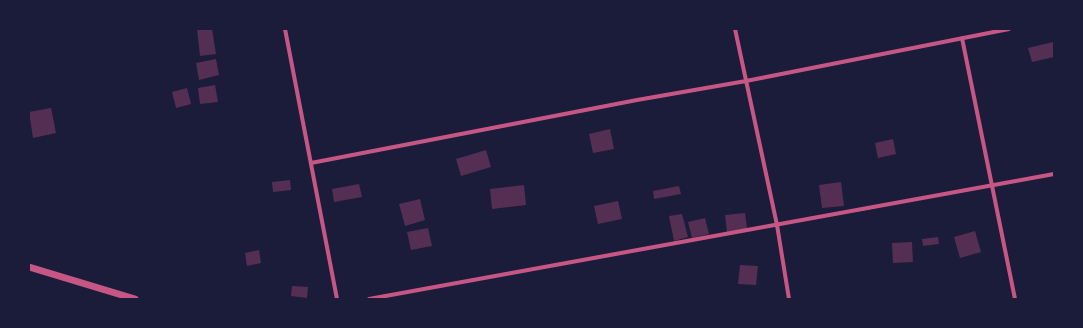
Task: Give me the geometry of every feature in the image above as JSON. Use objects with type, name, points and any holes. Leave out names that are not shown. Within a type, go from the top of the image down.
[{"type":"street","points":[[285,29],[337,299]]},
{"type":"street","points":[[735,29],[777,225],[789,299]]},
{"type":"street","points":[[311,163],[636,100],[746,81],[1009,29]]},
{"type":"street","points":[[962,38],[1015,299]]},
{"type":"street","points":[[369,299],[1054,174]]},
{"type":"street","points":[[29,267],[135,299]]},
{"type":"building","points":[[197,29],[212,29],[216,54],[200,56]]},
{"type":"building","points":[[1053,42],[1054,57],[1032,62],[1028,48]]},
{"type":"building","points":[[216,59],[219,75],[199,80],[196,63]]},
{"type":"building","points":[[215,85],[218,102],[200,104],[198,88]]},
{"type":"building","points":[[187,88],[191,104],[176,108],[172,92]]},
{"type":"building","points":[[51,108],[56,133],[33,138],[29,112]]},
{"type":"building","points":[[610,129],[614,149],[593,153],[589,134]]},
{"type":"building","points":[[893,139],[896,154],[878,158],[875,143]]},
{"type":"building","points":[[486,150],[491,167],[461,176],[456,159]]},
{"type":"building","points":[[290,180],[291,190],[273,192],[272,182]]},
{"type":"building","points":[[841,182],[844,206],[822,208],[819,185]]},
{"type":"building","points":[[359,184],[362,197],[334,202],[332,189]]},
{"type":"building","points":[[524,185],[526,205],[492,209],[490,189]]},
{"type":"building","points":[[679,186],[681,194],[654,199],[653,191]]},
{"type":"building","points":[[420,199],[425,220],[405,226],[399,204]]},
{"type":"building","points":[[618,201],[622,219],[598,224],[594,206]]},
{"type":"building","points":[[745,213],[747,229],[727,232],[725,215]]},
{"type":"building","points":[[682,214],[688,237],[674,241],[669,216]]},
{"type":"building","points":[[705,218],[709,234],[692,238],[688,222]]},
{"type":"building","points":[[428,228],[432,246],[411,250],[407,232]]},
{"type":"building","points":[[975,231],[981,252],[960,258],[954,237]]},
{"type":"building","points":[[938,237],[939,244],[923,246],[922,239]]},
{"type":"building","points":[[912,242],[913,262],[893,263],[892,243]]},
{"type":"building","points":[[259,250],[261,263],[247,266],[245,253]]},
{"type":"building","points":[[740,265],[758,266],[756,285],[738,284]]},
{"type":"building","points":[[292,286],[308,287],[307,298],[291,296]]}]
